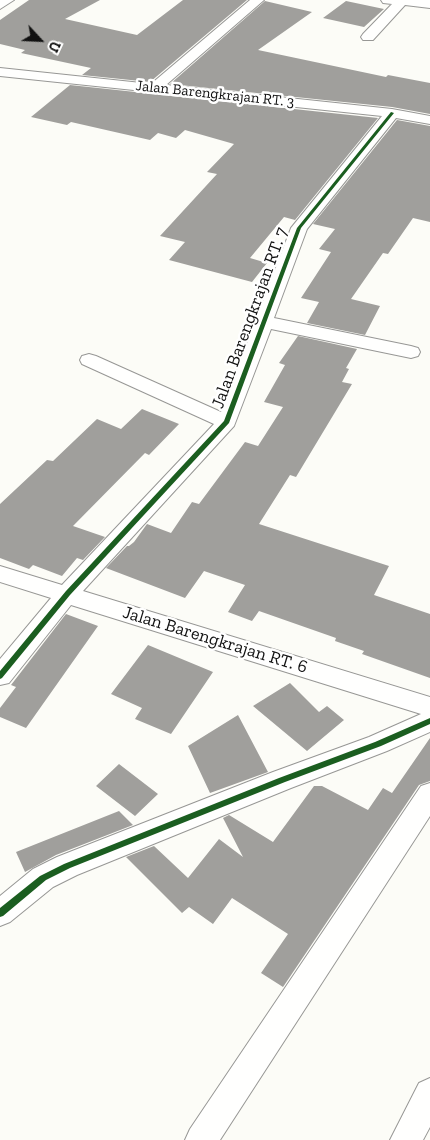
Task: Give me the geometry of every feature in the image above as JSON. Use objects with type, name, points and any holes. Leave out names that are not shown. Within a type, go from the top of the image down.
[{"type":"street","points":[[0,5],[8,0]]},
{"type":"street","points":[[155,87],[258,0]]},
{"type":"street","points":[[386,0],[430,4]]},
{"type":"street","points":[[368,37],[402,2]]},
{"type":"street","name":"Jalan Barengkrajan RT. 3","points":[[0,72],[392,113],[430,120]]},
{"type":"street","name":"Jalan Barengkrajan RT. 7","points":[[0,676],[68,593],[228,422],[300,228],[392,113]]},
{"type":"street","points":[[265,322],[411,352]]},
{"type":"street","points":[[90,360],[228,422]]},
{"type":"street","name":"Jalan Barengkrajan RT. 6","points":[[0,574],[68,593],[430,707]]},
{"type":"street","points":[[0,913],[43,878],[67,866],[282,780],[378,744],[430,721]]},
{"type":"street","points":[[201,1140],[430,794]]},
{"type":"street","points":[[406,1140],[430,1094]]},
{"type":"building","points":[[29,0],[100,0],[65,19],[137,35],[183,0],[247,0],[150,82],[82,75],[91,68],[21,53],[25,50],[0,44],[0,20]]},
{"type":"building","points":[[265,1],[312,12],[258,50],[386,77],[388,75],[430,83],[430,114],[392,107],[170,84]]},
{"type":"building","points":[[346,1],[384,9],[364,27],[323,18]]},
{"type":"building","points":[[70,85],[378,118],[295,220],[284,217],[250,258],[267,263],[252,282],[169,260],[185,242],[160,236],[217,174],[207,172],[234,144],[185,130],[176,138],[158,133],[150,140],[71,122],[67,125],[31,117]]},
{"type":"building","points":[[397,120],[430,126],[430,222],[413,218],[388,254],[383,253],[351,299],[380,306],[365,335],[307,323],[319,302],[301,298],[331,252],[319,249],[335,229],[313,224]]},
{"type":"building","points":[[298,336],[357,349],[346,368],[349,369],[342,382],[352,384],[296,477],[290,475],[259,524],[389,566],[374,595],[430,614],[430,678],[362,654],[364,651],[335,641],[336,638],[259,611],[252,621],[228,612],[245,585],[204,571],[185,598],[106,568],[127,546],[134,542],[147,524],[171,533],[192,502],[199,504],[245,442],[258,446],[283,407],[264,402],[285,365],[279,363]]},
{"type":"building","points":[[142,409],[179,424],[149,455],[145,453],[73,526],[105,537],[83,560],[77,558],[62,576],[33,565],[29,569],[0,558],[0,504],[47,460],[53,461],[97,419],[121,429]]},
{"type":"building","points":[[66,614],[98,626],[26,728],[0,717],[0,708],[16,687],[11,685]]},
{"type":"building","points":[[148,645],[213,672],[171,734],[135,719],[142,708],[111,694]]},
{"type":"building","points":[[290,683],[319,712],[327,706],[344,720],[307,751],[253,706]]},
{"type":"building","points":[[238,715],[268,772],[210,793],[188,746]]},
{"type":"building","points":[[430,738],[430,781],[419,785],[283,987],[261,973],[288,934],[232,898],[213,924],[189,907],[182,913],[126,857],[154,846],[188,878],[219,839],[243,857],[223,818],[229,815],[273,842],[314,786],[322,786],[368,810],[383,788],[392,793]]},
{"type":"building","points":[[119,764],[158,794],[135,816],[96,786]]},
{"type":"building","points":[[119,811],[133,825],[56,855],[25,872],[16,852]]},
{"type":"cycle path","points":[[0,676],[68,593],[227,422],[299,228],[392,113]]},
{"type":"cycle path","points":[[0,913],[43,878],[67,866],[282,780],[378,744],[430,721]]}]
